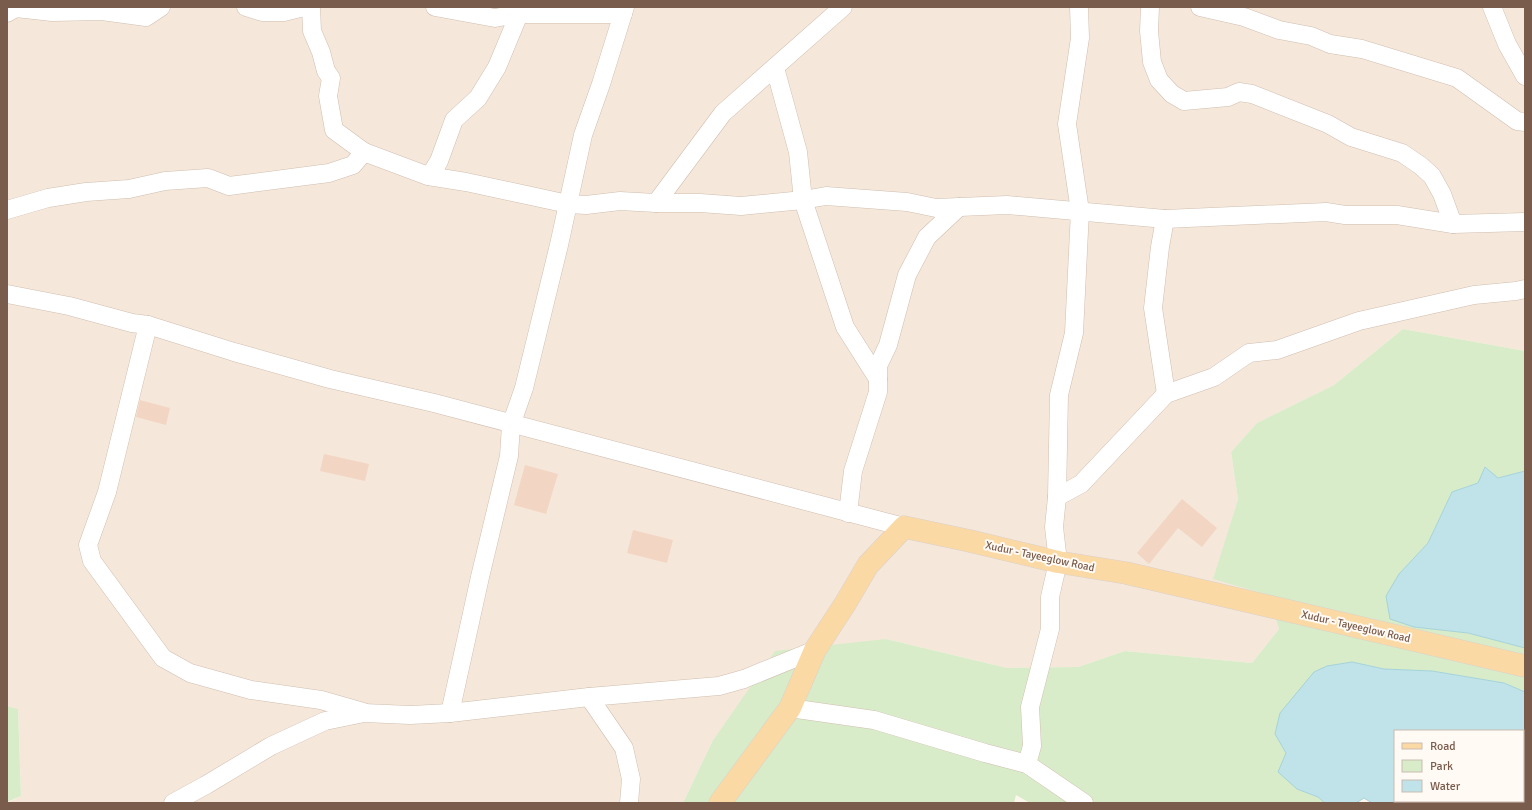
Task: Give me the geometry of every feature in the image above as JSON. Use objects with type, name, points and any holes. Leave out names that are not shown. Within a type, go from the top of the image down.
[{"type":"main road","name":"Xudur - Tayeeglow Road","points":[[904,527],[1058,562],[1126,573],[1525,666]]},
{"type":"main road","points":[[720,803],[790,708],[815,650],[868,565],[904,527]]},
{"type":"street","points":[[7,13],[16,8],[52,12],[102,11],[146,17],[161,7]]},
{"type":"street","points":[[246,7],[262,12],[284,12],[304,7]]},
{"type":"street","points":[[311,7],[312,31],[321,52],[326,71],[331,78],[328,96],[334,130],[364,152],[430,176],[466,182],[568,204],[586,205],[620,201],[656,203],[700,202],[741,206],[803,200],[826,196],[907,202],[936,208],[1007,205],[1165,219],[1326,212],[1345,215],[1397,215],[1453,224],[1525,222]]},
{"type":"street","points":[[435,7],[495,18],[519,14],[624,11],[583,135],[524,388],[511,425],[508,456],[450,713]]},
{"type":"street","points":[[656,203],[723,113],[843,7]]},
{"type":"street","points":[[1027,764],[1032,746],[1030,707],[1050,629],[1050,597],[1058,562],[1054,527],[1057,497],[1059,395],[1074,333],[1080,211],[1067,124],[1080,38],[1079,7]]},
{"type":"street","points":[[1150,7],[1149,32],[1152,62],[1159,80],[1172,94],[1184,101],[1228,97],[1239,92],[1252,94],[1328,124],[1350,137],[1402,153],[1421,166],[1432,176],[1442,194],[1453,224]]},
{"type":"street","points":[[1200,7],[1244,17],[1279,30],[1311,36],[1330,44],[1362,49],[1457,78],[1517,121],[1525,122]]},
{"type":"street","points":[[1492,7],[1507,44],[1525,76]]},
{"type":"street","points":[[430,176],[439,161],[454,120],[478,98],[497,67],[519,14]]},
{"type":"street","points":[[775,68],[798,152],[803,200],[845,327],[878,379]]},
{"type":"street","points":[[7,210],[48,198],[86,192],[129,189],[165,181],[208,178],[229,186],[329,173],[353,165],[364,152]]},
{"type":"street","points":[[848,513],[853,471],[878,392],[878,366],[888,345],[907,275],[928,237],[959,207]]},
{"type":"street","points":[[1165,219],[1160,247],[1153,308],[1166,394]]},
{"type":"street","points":[[1057,497],[1081,484],[1166,394],[1214,377],[1249,353],[1277,350],[1359,321],[1474,295],[1525,289]]},
{"type":"street","points":[[7,294],[69,306],[132,323],[148,325],[234,352],[330,379],[434,403],[511,425],[904,527]]},
{"type":"street","points":[[148,325],[107,492],[88,545],[92,562],[163,658],[190,673],[251,690],[320,700],[364,712],[410,715],[450,713],[589,697],[719,686],[744,679],[815,650]]},
{"type":"street","points":[[589,697],[624,748],[631,779],[629,803]]},
{"type":"street","points":[[790,708],[874,720],[1027,764],[1084,803]]},
{"type":"street","points":[[173,803],[206,786],[271,746],[325,721],[364,712]]},
{"type":"shaded area","points":[[7,7],[1525,7],[1525,351],[1403,329],[1334,385],[1257,423],[1231,452],[1238,499],[1214,578],[1268,595],[1279,629],[1252,663],[1125,651],[1078,667],[1007,668],[886,639],[712,742],[683,803],[7,803],[21,796],[18,709],[7,706]]},
{"type":"green space","points":[[1403,329],[1525,351],[1525,471],[1478,483],[1452,492],[1428,543],[1399,574],[1414,627],[1468,633],[1525,648],[1525,692],[1504,683],[1432,671],[1384,669],[1352,662],[1275,734],[1286,753],[1297,789],[1318,797],[1325,803],[1030,803],[1016,795],[1014,803],[683,803],[712,742],[775,651],[886,639],[1007,668],[1078,667],[1125,651],[1252,663],[1279,629],[1268,595],[1213,579],[1238,499],[1231,452],[1257,423],[1334,385]]},
{"type":"green space","points":[[7,706],[18,709],[21,796],[7,802]]},
{"type":"water","points":[[1485,467],[1498,478],[1525,471],[1525,648],[1468,633],[1414,627],[1390,619],[1386,596],[1399,574],[1428,543],[1452,492],[1478,483]]},
{"type":"water","points":[[1352,662],[1384,669],[1432,671],[1504,683],[1525,692],[1525,798],[1524,730],[1394,730],[1394,802],[1455,802],[1454,803],[1372,803],[1364,798],[1356,803],[1325,803],[1318,797],[1297,789],[1278,772],[1286,753],[1275,734],[1280,713],[1314,672],[1327,666]]},
{"type":"water","points":[[1473,802],[1516,802],[1514,803]]},
{"type":"building","points":[[140,400],[170,408],[166,425],[136,417]]},
{"type":"building","points":[[324,454],[369,464],[365,481],[320,471]]},
{"type":"building","points":[[525,465],[558,474],[546,514],[514,505]]},
{"type":"building","points":[[1182,499],[1217,528],[1202,547],[1178,528],[1149,564],[1137,553]]},
{"type":"building","points":[[633,530],[673,540],[667,563],[627,553]]}]
